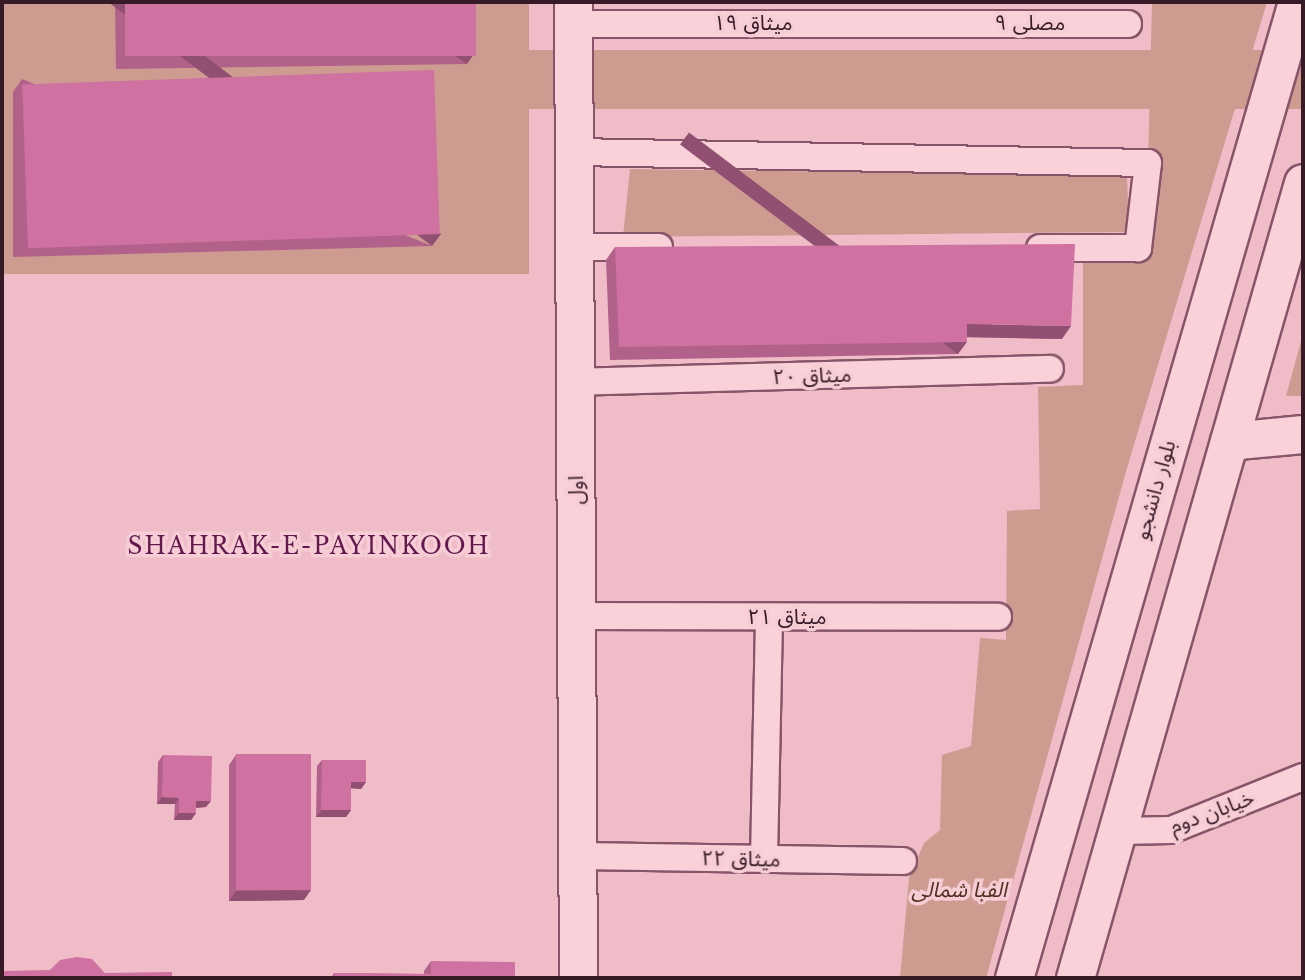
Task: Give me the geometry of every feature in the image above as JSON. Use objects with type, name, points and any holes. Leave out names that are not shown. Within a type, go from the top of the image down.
[{"type":"main road","name":"بلوار دانشجو","points":[[1014,978],[1297,2]]},
{"type":"main road","name":"اول","points":[[573,13],[578,978]]},
{"type":"main road","points":[[1075,978],[1303,183]]},
{"type":"main road","points":[[1229,441],[1303,434]]},
{"type":"street","name":"میثاق ۱۹","points":[[573,13],[932,23]]},
{"type":"street","name":"مصلی ۹","points":[[932,23],[1128,24]]},
{"type":"street","points":[[575,152],[1148,163],[1138,248],[1014,248]]},
{"type":"street","points":[[576,247],[686,247]]},
{"type":"street","name":"میثاق ۲۰","points":[[575,382],[1050,369]]},
{"type":"street","name":"میثاق ۲۱","points":[[576,616],[998,617]]},
{"type":"street","points":[[764,859],[769,617]]},
{"type":"street","name":"خیابان دوم","points":[[1117,831],[1171,830],[1303,777]]},
{"type":"street","name":"میثاق ۲۲","points":[[578,856],[903,861]]},
{"type":"green space","points":[[2,2],[529,2],[529,274],[2,274]]},
{"type":"green space","name":"الفبا شمالی","points":[[1152,2],[1267,2],[1127,468],[986,978],[900,978],[909,878],[924,843],[940,830],[942,755],[971,746],[980,638],[1006,640],[1007,511],[1040,509],[1038,387],[1083,385],[1083,262],[1140,258],[1146,246]]},
{"type":"green space","points":[[338,50],[1303,50],[1303,109],[338,109]]},
{"type":"green space","points":[[630,169],[1127,176],[1129,232],[623,237]]},
{"type":"green space","points":[[1303,334],[1303,396],[1286,396]]},
{"type":"building","points":[[125,2],[476,2],[476,56],[125,56]]},
{"type":"building","points":[[434,70],[440,234],[28,248],[22,84]]},
{"type":"building","points":[[1075,244],[1071,326],[967,324],[967,342],[619,347],[615,247]]},
{"type":"building","points":[[236,754],[311,754],[311,890],[236,890]]},
{"type":"building","points":[[163,755],[212,756],[211,801],[196,801],[196,813],[179,813],[179,798],[162,797]]},
{"type":"building","points":[[322,760],[366,760],[366,782],[351,782],[351,810],[321,810]]},
{"type":"building","points":[[77,957],[92,959],[105,973],[172,972],[172,978],[2,978],[2,971],[50,970],[60,960]]},
{"type":"building","points":[[431,961],[515,962],[515,978],[334,978],[334,973],[431,974]]},
{"type":"district","name":"SHAHRAK-E-PAYINKOOH","points":[[309,546]]}]
